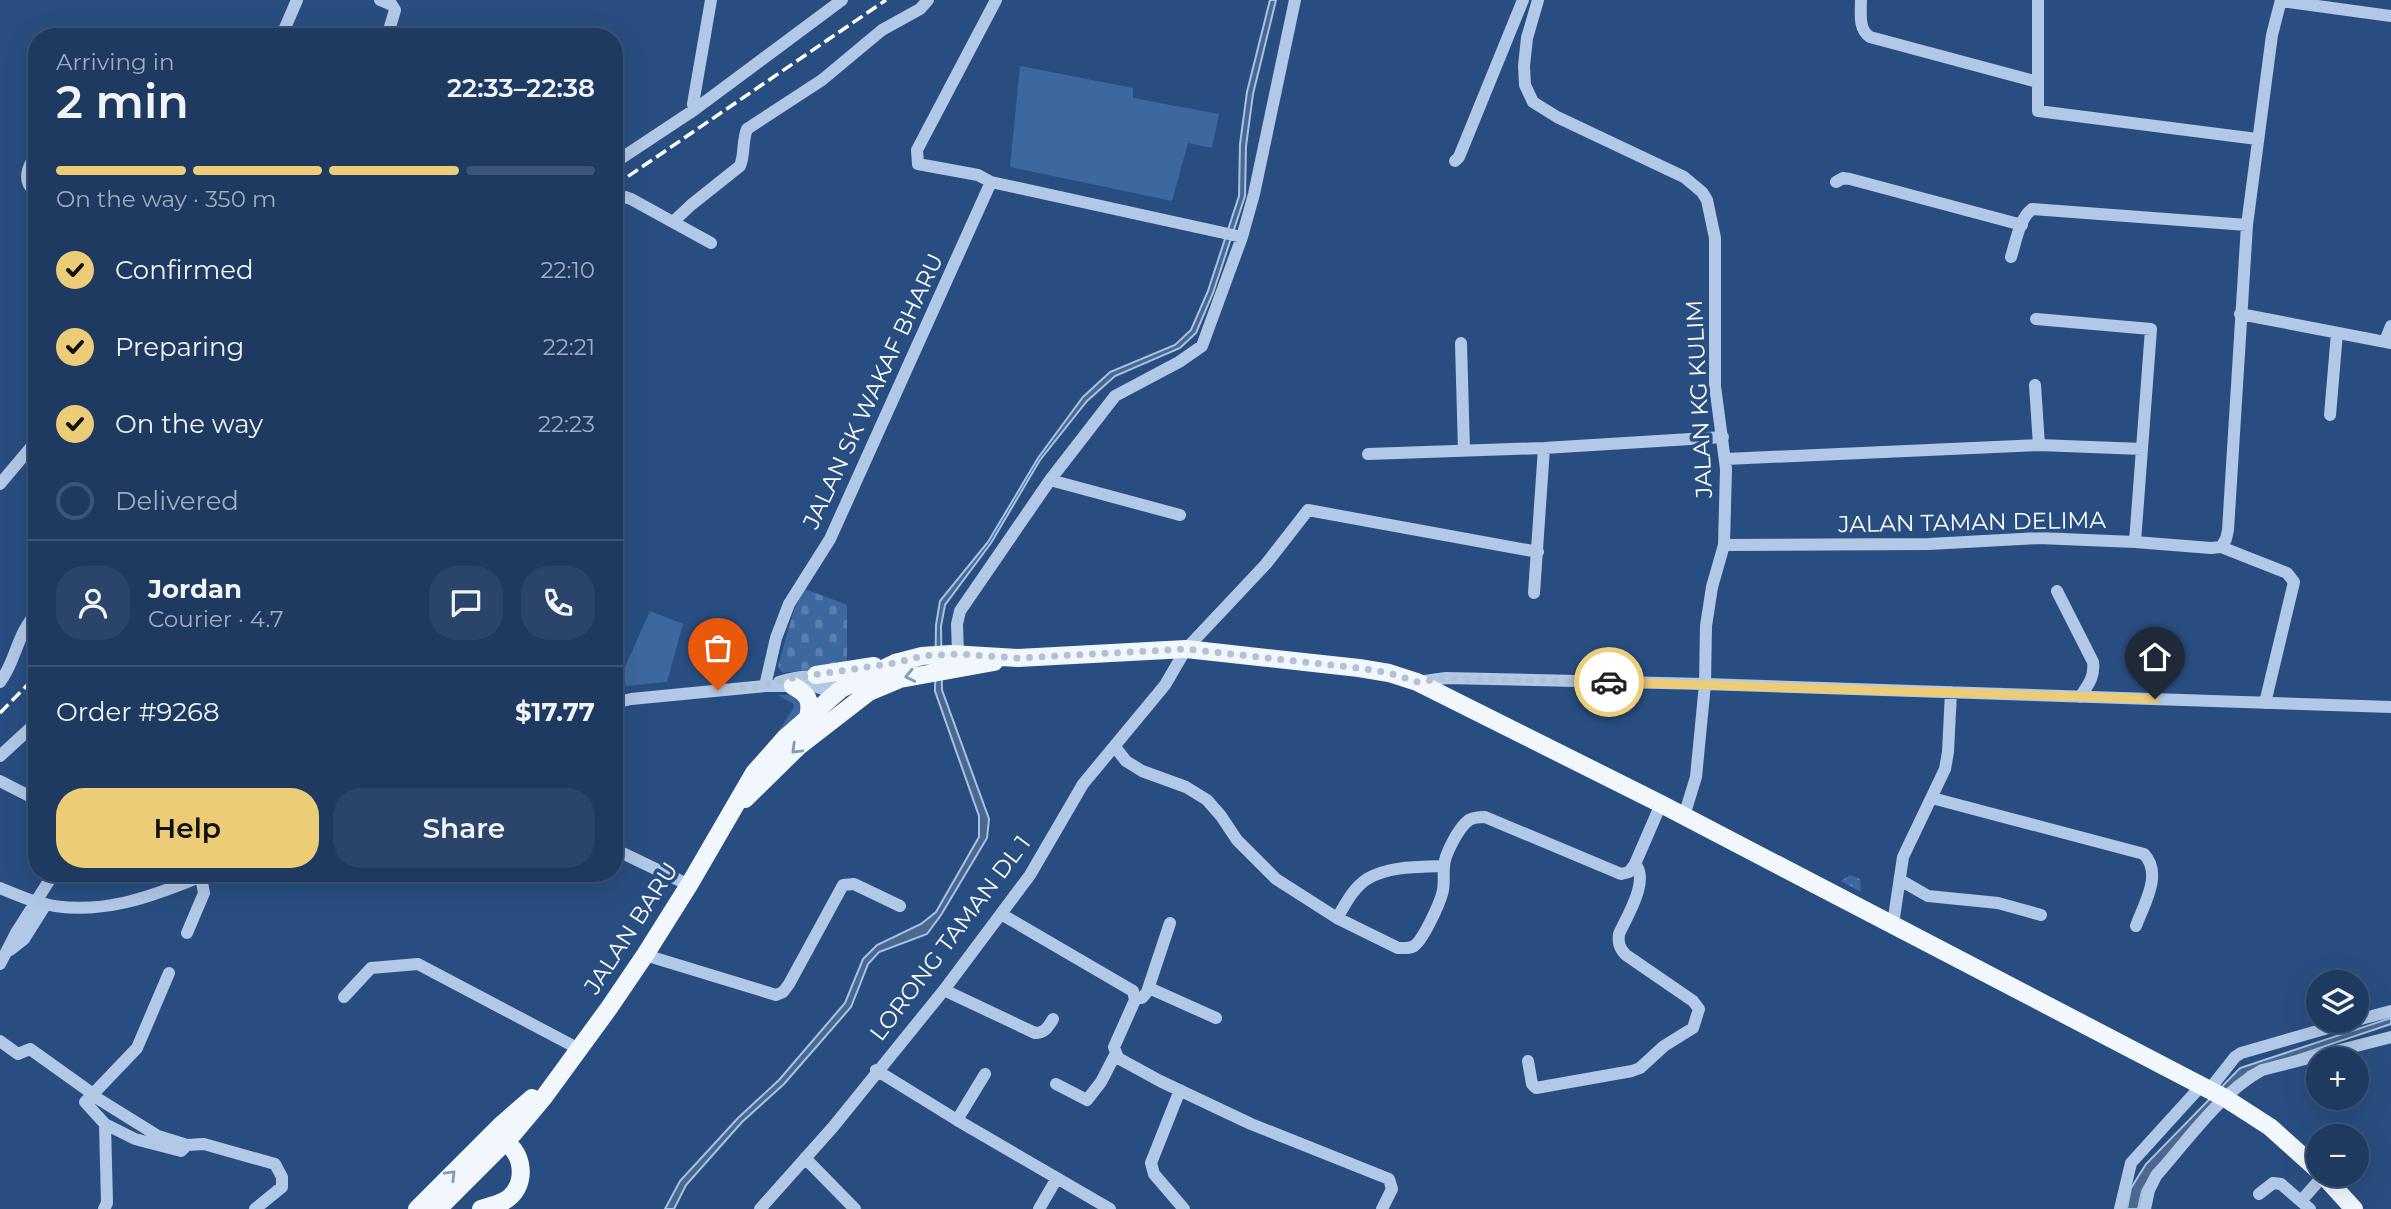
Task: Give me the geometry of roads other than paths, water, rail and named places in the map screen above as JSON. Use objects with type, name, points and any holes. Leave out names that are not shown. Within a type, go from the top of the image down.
[{"type":"main road","points":[[1018,658],[1186,649],[1359,668],[1418,682],[1894,924],[2225,1098],[2270,1126],[2306,1160]]},
{"type":"main road","name":"JALAN BARU","points":[[563,1070],[645,955],[734,808],[838,694],[895,663],[922,656],[958,654],[1018,658]]},
{"type":"main road","name":"JALAN BARU","points":[[816,721],[869,692],[900,679],[1018,658]]},
{"type":"main road","points":[[816,676],[895,663]]},
{"type":"main road","points":[[793,686],[804,692],[809,699],[816,721]]},
{"type":"main road","points":[[838,694],[869,692]]},
{"type":"main road","points":[[417,1209],[485,1141],[563,1070]]},
{"type":"main road","points":[[438,1209],[505,1142],[544,1097],[563,1070]]},
{"type":"main road","points":[[481,1209],[504,1202],[514,1193],[521,1179],[521,1164],[516,1151],[498,1139],[485,1141]]},
{"type":"main road","points":[[2333,1187],[2354,1209]]},
{"type":"street","points":[[285,28],[297,0]]},
{"type":"street","points":[[380,0],[392,5],[395,10],[390,28]]},
{"type":"street","points":[[694,110],[711,0]]},
{"type":"street","points":[[623,157],[694,110],[842,0]]},
{"type":"street","points":[[673,222],[740,166],[744,157],[743,138],[747,129],[822,80],[882,30],[919,9],[928,0]]},
{"type":"street","points":[[996,0],[917,150],[918,164],[978,175],[991,181],[1238,236]]},
{"type":"street","points":[[958,654],[957,624],[960,611],[1050,480],[1115,396],[1179,362],[1202,346],[1254,194],[1295,0]]},
{"type":"street","points":[[1455,161],[1459,157],[1523,0]]},
{"type":"street","name":"JALAN KG KULIM","points":[[1538,0],[1527,38],[1524,66],[1525,85],[1533,102],[1557,117],[1684,177],[1702,192],[1707,200],[1715,238],[1715,386],[1726,459],[1724,545],[1708,613],[1705,684],[1696,777],[1684,816]]},
{"type":"street","points":[[1861,0],[1861,26],[1864,33],[1870,37],[2038,82]]},
{"type":"street","points":[[2038,0],[2038,111],[2257,139]]},
{"type":"street","points":[[2221,547],[2228,530],[2247,225],[2272,35],[2281,1],[2391,16]]},
{"type":"street","points":[[1500,57],[1524,66]]},
{"type":"street","points":[[1836,182],[1843,178],[1850,179],[2022,225]]},
{"type":"street","name":"JALAN SK WAKAF BHARU","points":[[765,686],[776,638],[789,604],[830,539],[991,181]]},
{"type":"street","points":[[623,197],[631,199],[711,243]]},
{"type":"street","points":[[2011,257],[2022,225],[2032,209],[2247,225]]},
{"type":"street","points":[[2240,314],[2388,342],[2391,326]]},
{"type":"street","points":[[2036,319],[2151,329],[2135,542]]},
{"type":"street","points":[[2330,415],[2337,334]]},
{"type":"street","points":[[1461,343],[1464,451]]},
{"type":"street","points":[[2035,385],[2039,445]]},
{"type":"street","points":[[1368,454],[1545,448],[1723,436]]},
{"type":"street","points":[[1726,459],[2039,445],[2142,449]]},
{"type":"street","points":[[1535,593],[1545,448]]},
{"type":"street","points":[[0,484],[28,451]]},
{"type":"street","points":[[1050,480],[1180,515]]},
{"type":"street","name":"LORONG TAMAN DL 1","points":[[760,1209],[833,1127],[876,1070],[944,990],[1030,875],[1083,784],[1165,685],[1186,649],[1266,564],[1308,510],[1538,552]]},
{"type":"street","name":"JALAN TAMAN DELIMA","points":[[1724,545],[1929,544],[2039,538],[2221,547],[2287,573],[2293,578],[2294,585],[2264,703]]},
{"type":"street","points":[[2057,591],[2093,662],[2091,681],[2080,696]]},
{"type":"street","points":[[0,681],[28,624]]},
{"type":"street","points":[[765,686],[792,678],[816,676],[826,678],[838,694]]},
{"type":"street","points":[[1418,682],[1446,678],[1705,684],[2391,707]]},
{"type":"street","points":[[623,701],[765,686],[814,686],[838,694]]},
{"type":"street","points":[[1894,924],[1903,857],[1945,769],[1951,692]]},
{"type":"street","points":[[0,756],[28,730]]},
{"type":"street","points":[[1115,747],[1126,761],[1142,771],[1186,787],[1207,800],[1237,840],[1276,879],[1337,918],[1407,949],[1415,946],[1421,939],[1442,895],[1444,866],[1451,845],[1468,821],[1485,817],[1621,874],[1629,872],[1635,863],[1661,804]]},
{"type":"street","points":[[0,781],[28,795]]},
{"type":"street","points":[[1933,798],[2144,854],[2153,874],[2136,926]]},
{"type":"street","points":[[623,853],[689,885]]},
{"type":"street","points":[[1528,1061],[1532,1084],[1539,1088],[1632,1071],[1640,1069],[1664,1045],[1693,1028],[1699,1009],[1693,1001],[1626,956],[1620,949],[1619,934],[1641,881],[1639,867],[1635,863]]},
{"type":"street","points":[[1337,918],[1352,894],[1367,880],[1401,869],[1444,866]]},
{"type":"street","points":[[1900,880],[1927,896],[1998,903],[2041,915]]},
{"type":"street","points":[[0,964],[16,933],[41,903],[50,882]]},
{"type":"street","points":[[0,888],[41,903],[84,907],[124,904],[155,896],[188,882]]},
{"type":"street","points":[[187,933],[204,893],[205,882]]},
{"type":"street","points":[[645,955],[776,995],[783,992],[789,984],[843,885],[854,884],[900,906]]},
{"type":"street","points":[[1000,914],[1129,988],[1135,998]]},
{"type":"street","points":[[1135,998],[1142,998],[1149,988],[1170,923]]},
{"type":"street","points":[[344,997],[371,968],[418,964],[579,1049]]},
{"type":"street","points":[[169,973],[136,1048],[85,1102],[105,1124],[135,1139],[181,1151],[187,1145]]},
{"type":"street","points":[[1149,988],[1216,1018]]},
{"type":"street","points":[[944,990],[1035,1032],[1043,1032],[1053,1019]]},
{"type":"street","points":[[1056,1084],[1087,1100],[1101,1082],[1115,1055],[1114,1047],[1135,998]]},
{"type":"street","points":[[2369,1017],[2391,1011]]},
{"type":"street","points":[[2120,1209],[2131,1163],[2235,1057],[2311,1033]]},
{"type":"street","points":[[2146,1209],[2149,1190],[2156,1176],[2225,1098],[2247,1078],[2262,1070],[2391,1037]]},
{"type":"street","points":[[0,1041],[18,1054],[30,1049],[93,1095],[158,1136],[187,1145],[204,1144],[275,1164],[282,1177],[282,1187],[255,1209]]},
{"type":"street","points":[[1115,1055],[1160,1082],[1251,1124],[1389,1179],[1392,1189],[1382,1209]]},
{"type":"street","points":[[876,1070],[1110,1209]]},
{"type":"street","points":[[957,1120],[985,1074]]},
{"type":"street","points":[[1180,1090],[1151,1169],[1184,1209]]},
{"type":"street","points":[[104,1209],[107,1203],[105,1124]]},
{"type":"street","points":[[805,1158],[855,1209]]},
{"type":"street","points":[[1039,1209],[1057,1178]]},
{"type":"street","points":[[2259,1194],[2277,1183],[2305,1205],[2314,1187]]},
{"type":"railway","points":[[623,180],[886,0]]},
{"type":"railway","points":[[0,713],[28,684]]}]
